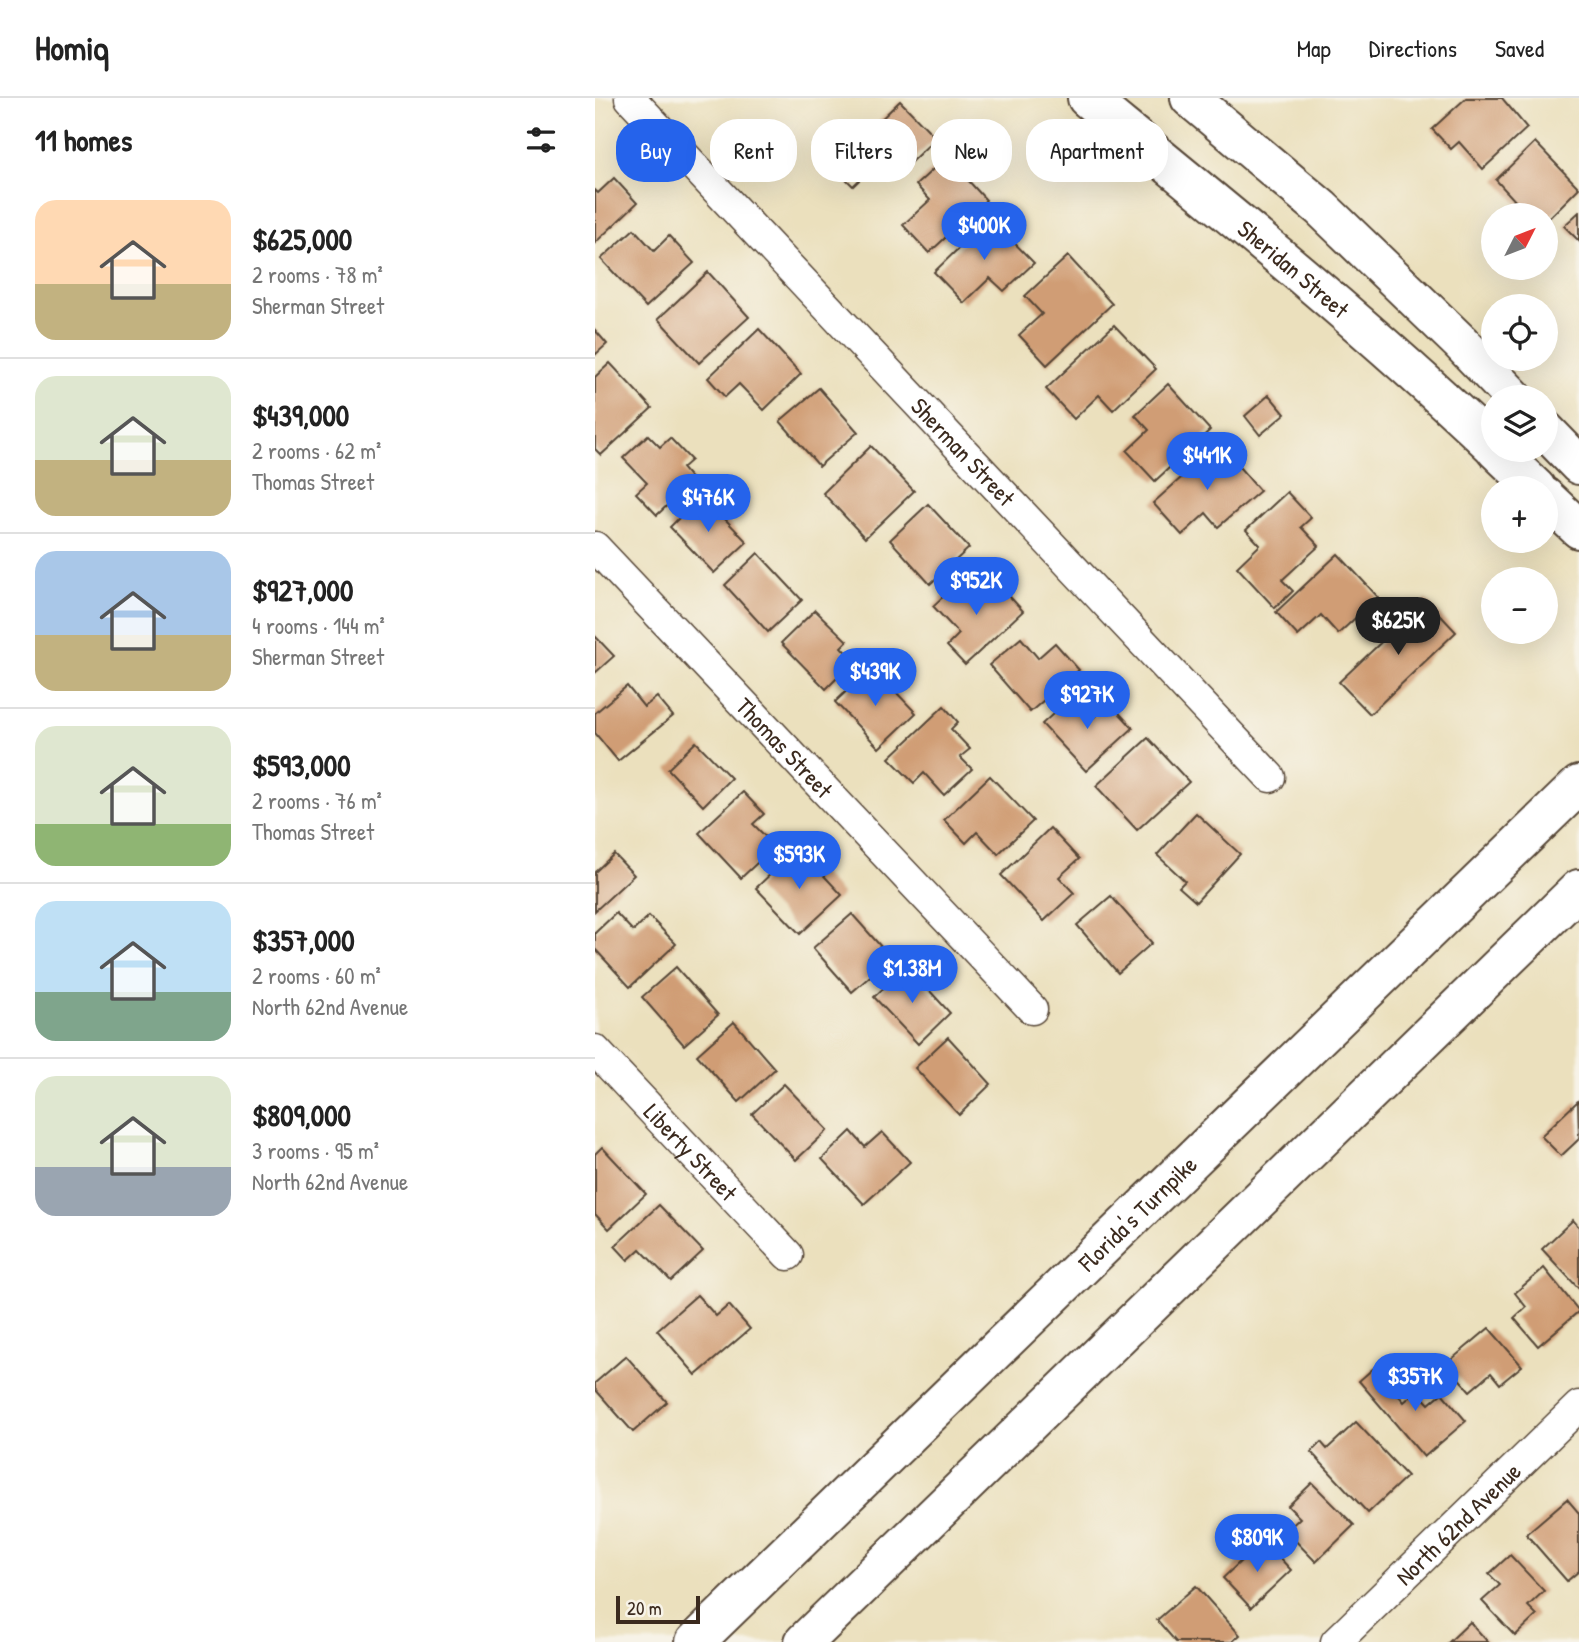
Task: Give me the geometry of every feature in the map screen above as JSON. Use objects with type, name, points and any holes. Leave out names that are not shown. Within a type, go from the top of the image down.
[{"type":"main road","name":"Sheridan Street","points":[[1087,98],[1275,252],[1425,382],[1481,435]]},
{"type":"main road","points":[[1190,98],[1321,208],[1501,385]]},
{"type":"main road","points":[[1558,443],[1579,465]]},
{"type":"main road","name":"Sheridan Street","points":[[1509,462],[1524,476]]},
{"type":"main road","points":[[1558,509],[1579,529]]},
{"type":"main road","name":"Florida's Turnpike","points":[[695,1642],[1579,785]]},
{"type":"main road","points":[[804,1642],[1579,889]]},
{"type":"street","name":"Sherman Street","points":[[630,98],[650,119]]},
{"type":"street","points":[[656,98],[658,119]]},
{"type":"street","name":"Sherman Street","points":[[696,167],[1270,777]]},
{"type":"street","name":"Thomas Street","points":[[595,547],[1033,1009]]},
{"type":"street","name":"Liberty Street","points":[[595,1050],[787,1255]]},
{"type":"street","name":"North 62nd Avenue","points":[[1336,1642],[1579,1406]]},
{"type":"building","points":[[1466,98],[1502,98],[1527,128],[1483,169],[1459,142],[1451,149],[1432,129]]},
{"type":"building","points":[[900,101],[931,133],[931,143],[917,156],[917,119],[881,119]]},
{"type":"building","points":[[1535,142],[1579,188],[1558,209],[1558,203],[1517,203],[1496,180]]},
{"type":"building","points":[[931,171],[931,182],[970,182],[986,200],[929,253],[903,225],[930,200],[916,185]]},
{"type":"building","points":[[614,178],[637,203],[595,243],[595,190],[598,193]]},
{"type":"building","points":[[1579,212],[1579,241],[1564,226]]},
{"type":"building","points":[[990,218],[1034,263],[1004,291],[990,278],[964,303],[934,272]]},
{"type":"building","points":[[634,229],[654,251],[669,236],[694,263],[646,307],[601,259]]},
{"type":"building","points":[[1068,256],[1112,304],[1047,365],[1019,335],[1042,314],[1025,296]]},
{"type":"building","points":[[708,272],[749,317],[699,363],[658,319]]},
{"type":"building","points":[[1114,325],[1156,369],[1113,410],[1099,395],[1074,419],[1046,389]]},
{"type":"building","points":[[759,329],[801,374],[764,410],[739,384],[725,397],[708,378]]},
{"type":"building","points":[[595,330],[607,344],[595,355]]},
{"type":"building","points":[[610,363],[652,408],[601,455],[595,449],[595,377]]},
{"type":"building","points":[[1168,384],[1210,430],[1155,481],[1127,451],[1149,430],[1135,415]]},
{"type":"building","points":[[819,388],[858,432],[819,466],[780,421]]},
{"type":"building","points":[[1269,395],[1285,414],[1260,435],[1245,416]]},
{"type":"building","points":[[648,435],[660,447],[670,438],[691,460],[682,468],[693,481],[657,515],[636,493],[647,483],[623,458]]},
{"type":"building","points":[[1219,444],[1260,491],[1218,527],[1206,513],[1182,535],[1153,503]]},
{"type":"building","points":[[871,446],[914,491],[865,538],[823,493]]},
{"type":"building","points":[[1287,492],[1311,518],[1301,527],[1319,546],[1282,580],[1293,591],[1275,608],[1237,567],[1260,545],[1246,530]]},
{"type":"building","points":[[702,495],[747,542],[714,573],[670,527]]},
{"type":"building","points":[[928,504],[969,548],[930,584],[890,540]]},
{"type":"building","points":[[758,553],[802,600],[768,632],[725,585]]},
{"type":"building","points":[[1338,554],[1378,597],[1338,634],[1321,615],[1298,636],[1276,612]]},
{"type":"building","points":[[964,577],[984,599],[999,585],[1023,611],[965,665],[947,646],[959,634],[933,606]]},
{"type":"building","points":[[1426,600],[1456,632],[1370,714],[1339,682]]},
{"type":"building","points":[[815,610],[847,641],[841,647],[854,661],[826,689],[781,643]]},
{"type":"building","points":[[595,636],[614,656],[595,673]]},
{"type":"building","points":[[1021,638],[1038,658],[1055,643],[1079,670],[1030,712],[989,665]]},
{"type":"building","points":[[872,667],[916,713],[879,748],[835,702]]},
{"type":"building","points":[[627,686],[644,707],[657,697],[673,716],[618,761],[595,733],[595,713]]},
{"type":"building","points":[[1074,695],[1094,717],[1109,702],[1133,728],[1086,771],[1042,724]]},
{"type":"building","points":[[944,706],[958,722],[951,729],[970,749],[960,757],[972,769],[944,795],[924,773],[914,783],[889,758]]},
{"type":"building","points":[[1148,738],[1189,782],[1137,830],[1096,786]]},
{"type":"building","points":[[696,742],[731,778],[703,806],[668,769]]},
{"type":"building","points":[[990,776],[1033,821],[998,854],[977,832],[966,843],[944,820]]},
{"type":"building","points":[[743,792],[764,814],[753,824],[775,846],[741,878],[699,833]]},
{"type":"building","points":[[1196,813],[1240,854],[1196,902],[1179,887],[1185,881],[1157,855]]},
{"type":"building","points":[[1050,828],[1079,859],[1059,877],[1074,893],[1044,921],[1001,875]]},
{"type":"building","points":[[798,848],[842,895],[800,934],[756,888]]},
{"type":"building","points":[[614,854],[634,875],[595,911],[595,872]]},
{"type":"building","points":[[1111,896],[1152,943],[1118,973],[1077,925]]},
{"type":"building","points":[[616,913],[633,931],[649,916],[676,944],[630,987],[595,949],[595,933]]},
{"type":"building","points":[[852,914],[891,958],[852,992],[813,948]]},
{"type":"building","points":[[907,966],[950,1013],[918,1044],[874,997]]},
{"type":"building","points":[[676,967],[718,1015],[684,1045],[642,997]]},
{"type":"building","points":[[734,1022],[775,1069],[739,1102],[697,1055]]},
{"type":"building","points":[[948,1037],[991,1084],[959,1115],[915,1068]]},
{"type":"building","points":[[784,1084],[828,1130],[796,1160],[752,1114]]},
{"type":"building","points":[[1578,1101],[1579,1139],[1561,1156],[1541,1136]]},
{"type":"building","points":[[851,1131],[865,1147],[882,1132],[910,1162],[864,1204],[822,1159]]},
{"type":"building","points":[[602,1147],[646,1194],[609,1229],[595,1214],[595,1154]]},
{"type":"building","points":[[659,1205],[703,1251],[671,1281],[640,1249],[628,1260],[615,1246]]},
{"type":"building","points":[[1573,1220],[1579,1227],[1579,1289],[1542,1249]]},
{"type":"building","points":[[1544,1268],[1579,1311],[1538,1346],[1514,1318],[1526,1307],[1515,1293]]},
{"type":"building","points":[[697,1295],[716,1316],[729,1305],[750,1329],[696,1375],[657,1330]]},
{"type":"building","points":[[1489,1328],[1522,1366],[1500,1384],[1491,1373],[1470,1391],[1446,1364]]},
{"type":"building","points":[[626,1356],[667,1402],[633,1432],[595,1389],[595,1383]]},
{"type":"building","points":[[1375,1367],[1404,1402],[1417,1391],[1429,1404],[1442,1393],[1466,1421],[1424,1457],[1359,1381]]},
{"type":"building","points":[[1356,1422],[1407,1476],[1368,1513],[1311,1452],[1321,1442],[1327,1449]]},
{"type":"building","points":[[1312,1483],[1354,1525],[1316,1562],[1286,1531],[1300,1518],[1288,1506]]},
{"type":"building","points":[[1567,1499],[1579,1513],[1579,1571],[1567,1581],[1526,1534]]},
{"type":"building","points":[[1263,1540],[1291,1570],[1251,1608],[1223,1578]]},
{"type":"building","points":[[1510,1555],[1544,1591],[1528,1606],[1537,1615],[1515,1636],[1482,1601],[1500,1585],[1489,1574]]},
{"type":"building","points":[[1196,1586],[1240,1635],[1232,1642],[1176,1642],[1157,1620]]},
{"type":"building","points":[[1470,1622],[1488,1642],[1449,1642]]}]
